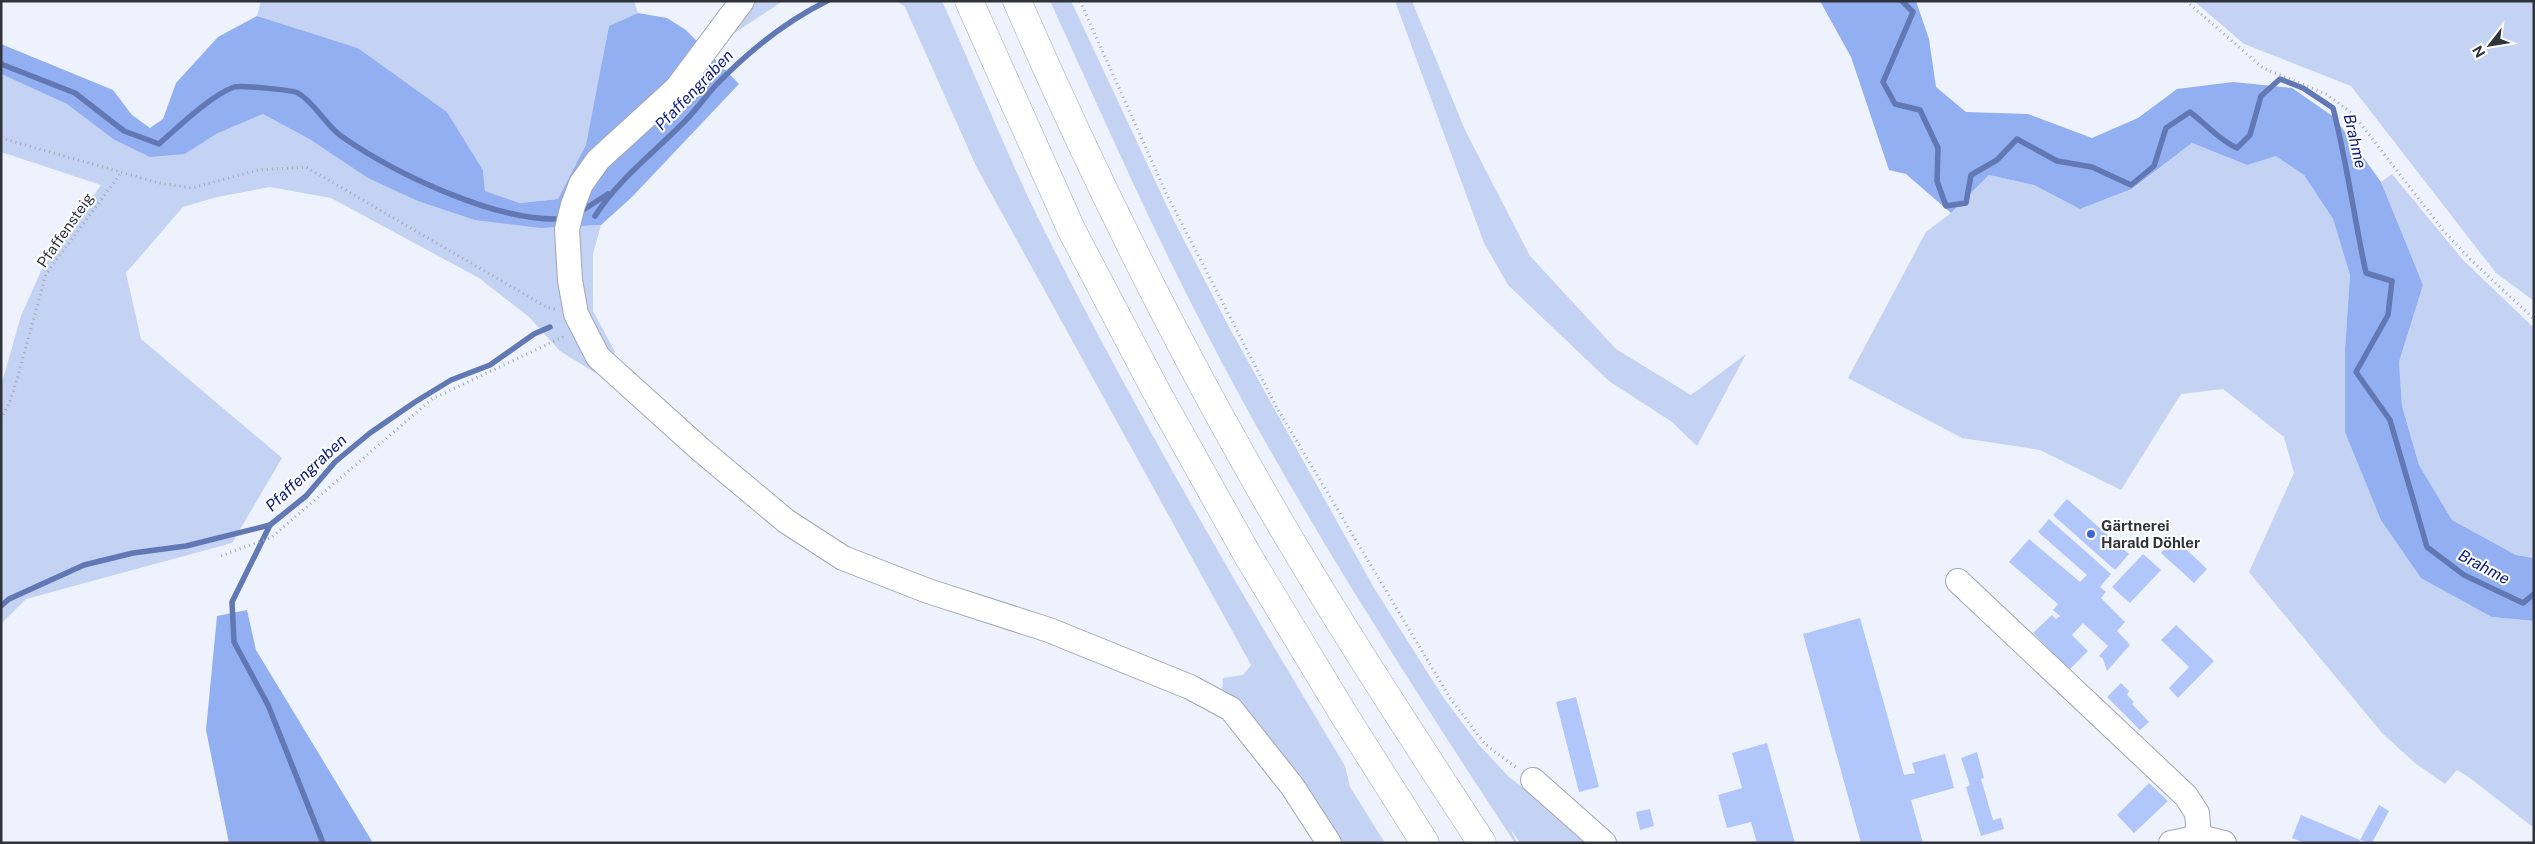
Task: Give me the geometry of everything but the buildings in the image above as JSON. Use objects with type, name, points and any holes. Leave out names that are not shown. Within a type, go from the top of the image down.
[{"type":"highway","points":[[969,1],[1072,231],[1156,391],[1253,564],[1341,710],[1426,843]]},
{"type":"highway","points":[[1017,1],[1044,64],[1138,261],[1247,465],[1384,692],[1482,843]]},
{"type":"street","points":[[742,1],[677,88],[598,160],[581,184],[567,229],[570,280],[580,320],[598,357],[631,388],[786,521],[843,558],[928,591],[1050,630],[1190,686],[1231,709],[1292,786],[1330,843]]},
{"type":"street","points":[[1958,581],[2186,796],[2197,813],[2199,837]]},
{"type":"street","points":[[1533,780],[1604,843]]},
{"type":"street","points":[[2171,843],[2199,837],[2224,843]]},
{"type":"path","points":[[1080,1],[1166,193],[1282,416],[1450,698],[1486,744],[1533,780]]},
{"type":"path","points":[[2186,1],[2263,68],[2326,94],[2353,114],[2444,230],[2471,260],[2534,319]]},
{"type":"path","points":[[1,138],[159,183],[192,188],[258,170],[306,167],[548,308],[580,320]]},
{"type":"path","name":"Pfaffensteig","points":[[1,419],[9,404],[16,383],[32,319],[46,274],[121,172]]},
{"type":"path","points":[[221,556],[272,537],[432,399],[580,320]]},
{"type":"shaded area","points":[[261,1],[634,1],[638,13],[609,26],[587,145],[558,199],[520,203],[485,191],[483,170],[447,112],[358,48],[257,16]]},
{"type":"shaded area","points":[[751,1],[783,1],[722,41]]},
{"type":"shaded area","points":[[897,1],[942,1],[1026,193],[1111,359],[1265,632],[1345,766],[1350,787],[1385,843],[1339,843],[1239,706],[1222,691],[1223,678],[1243,675],[1251,665],[976,166],[905,7]]},
{"type":"shaded area","points":[[1050,1],[1071,1],[1173,219],[1230,329],[1374,588],[1443,697],[1478,744],[1509,777],[1595,843],[1520,843],[1510,828],[1517,843],[1515,843],[1434,718],[1354,592],[1242,400],[1166,252]]},
{"type":"shaded area","points":[[1395,1],[1412,1],[1465,130],[1530,256],[1616,349],[1691,395],[1746,354],[1697,446],[1672,422],[1609,381],[1508,285],[1484,243]]},
{"type":"shaded area","points":[[1820,1],[1916,1],[1929,39],[1936,87],[1966,112],[2028,114],[2092,138],[2138,118],[2177,89],[2233,82],[2292,88],[2334,117],[2381,182],[2423,285],[2399,362],[2402,406],[2419,465],[2452,520],[2516,555],[2534,558],[2534,621],[2492,617],[2421,578],[2381,520],[2345,432],[2345,349],[2350,275],[2333,219],[2304,175],[2276,156],[2247,165],[2192,143],[2132,189],[2080,209],[2034,185],[1989,175],[1951,213],[1906,174],[1889,170],[1851,57]]},
{"type":"shaded area","points":[[2194,1],[2534,1],[2534,301],[2496,273],[2351,86],[2244,44]]},
{"type":"shaded area","points":[[638,13],[667,18],[686,30],[739,84],[632,197],[601,225],[541,228],[475,220],[418,201],[368,178],[311,140],[263,114],[216,134],[185,154],[150,157],[113,139],[67,104],[1,74],[1,44],[113,90],[132,115],[150,128],[163,119],[176,83],[218,37],[257,16],[358,48],[447,112],[483,170],[485,191],[520,203],[558,199],[586,145],[609,26]]},
{"type":"shaded area","points":[[1,74],[67,104],[113,139],[185,154],[216,134],[263,114],[311,140],[541,228],[601,225],[593,254],[593,311],[615,352],[597,374],[560,351],[529,317],[479,278],[331,198],[270,187],[217,197],[183,207],[126,273],[141,339],[282,458],[232,543],[26,599],[1,624],[1,386],[21,316],[41,271],[101,185],[1,152]]},
{"type":"shaded area","points":[[2192,143],[2247,165],[2276,155],[2304,175],[2333,219],[2350,275],[2345,349],[2345,432],[2492,617],[2534,621],[2534,828],[2457,770],[2445,784],[2415,763],[2382,733],[2249,572],[2294,473],[2284,437],[2223,389],[2181,394],[2121,490],[2040,450],[1962,438],[1848,378],[1926,232],[1951,213],[1989,175],[2034,185],[2080,209],[2133,189]]},
{"type":"shaded area","points":[[2392,174],[2463,260],[2534,328],[2534,558],[2516,555],[2452,520],[2419,465],[2402,406],[2399,362],[2423,285],[2381,182]]},
{"type":"shaded area","points":[[247,610],[256,650],[373,843],[229,843],[206,730],[217,616]]},
{"type":"waterway","name":"Pfaffengraben","points":[[595,216],[624,179],[686,120],[716,85],[741,60],[796,18],[827,1]]},
{"type":"waterway","name":"Brahme","points":[[1902,1],[1913,12],[1883,82],[1895,104],[1920,110],[1938,148],[1937,181],[1946,206],[1966,203],[1971,175],[1997,160],[2017,139],[2057,161],[2092,167],[2131,185],[2154,166],[2166,128],[2190,112],[2218,136],[2237,148],[2250,135],[2261,96],[2280,79],[2303,88],[2333,108],[2366,273],[2392,281],[2388,315],[2356,372],[2390,420],[2427,547],[2464,575],[2523,603],[2534,594]]},
{"type":"waterway","points":[[1,64],[75,93],[124,131],[159,144],[215,97],[234,87],[277,89],[298,93],[310,102],[341,136],[388,165],[416,179],[475,203],[505,212],[533,218],[559,219]]},
{"type":"waterway","points":[[580,212],[608,194]]},
{"type":"waterway","name":"Pfaffengraben","points":[[1,606],[9,599],[84,565],[133,553],[186,546],[270,525],[306,496],[335,462],[370,433],[451,380],[490,365],[534,334],[550,327]]},
{"type":"waterway","points":[[270,525],[232,602],[234,642],[268,705],[323,843]]},
{"type":"place","name":"Gärtnerei Harald Döhler","points":[[2091,534]]}]
